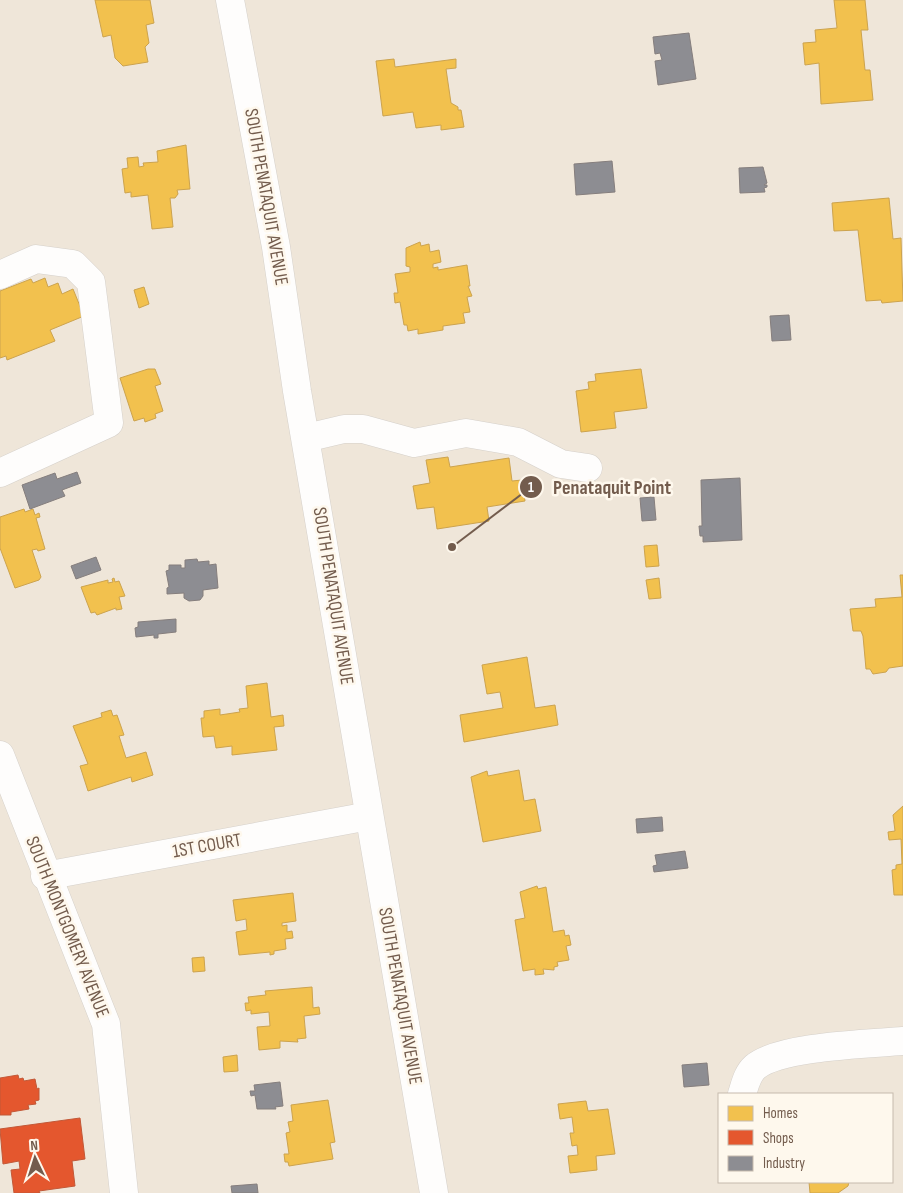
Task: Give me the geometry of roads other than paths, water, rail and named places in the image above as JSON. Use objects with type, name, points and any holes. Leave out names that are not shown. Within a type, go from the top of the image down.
[{"type":"street","name":"SOUTH PENATAQUIT AVENUE","points":[[230,0],[276,247],[369,816],[434,1193]]},
{"type":"street","points":[[0,275],[36,259],[73,264],[91,282],[109,423],[0,474]]},
{"type":"street","points":[[306,438],[344,429],[363,429],[414,443],[466,433],[518,442],[560,464],[588,468]]},
{"type":"street","name":"SOUTH MONTGOMERY AVENUE","points":[[0,755],[46,876],[106,1024],[124,1193]]},
{"type":"street","name":"1ST COURT","points":[[46,876],[369,816]]},
{"type":"street","points":[[742,1093],[746,1079],[755,1067],[776,1056],[903,1041]]},
{"type":"place","name":"Penataquit Point","points":[[452,547]]}]
